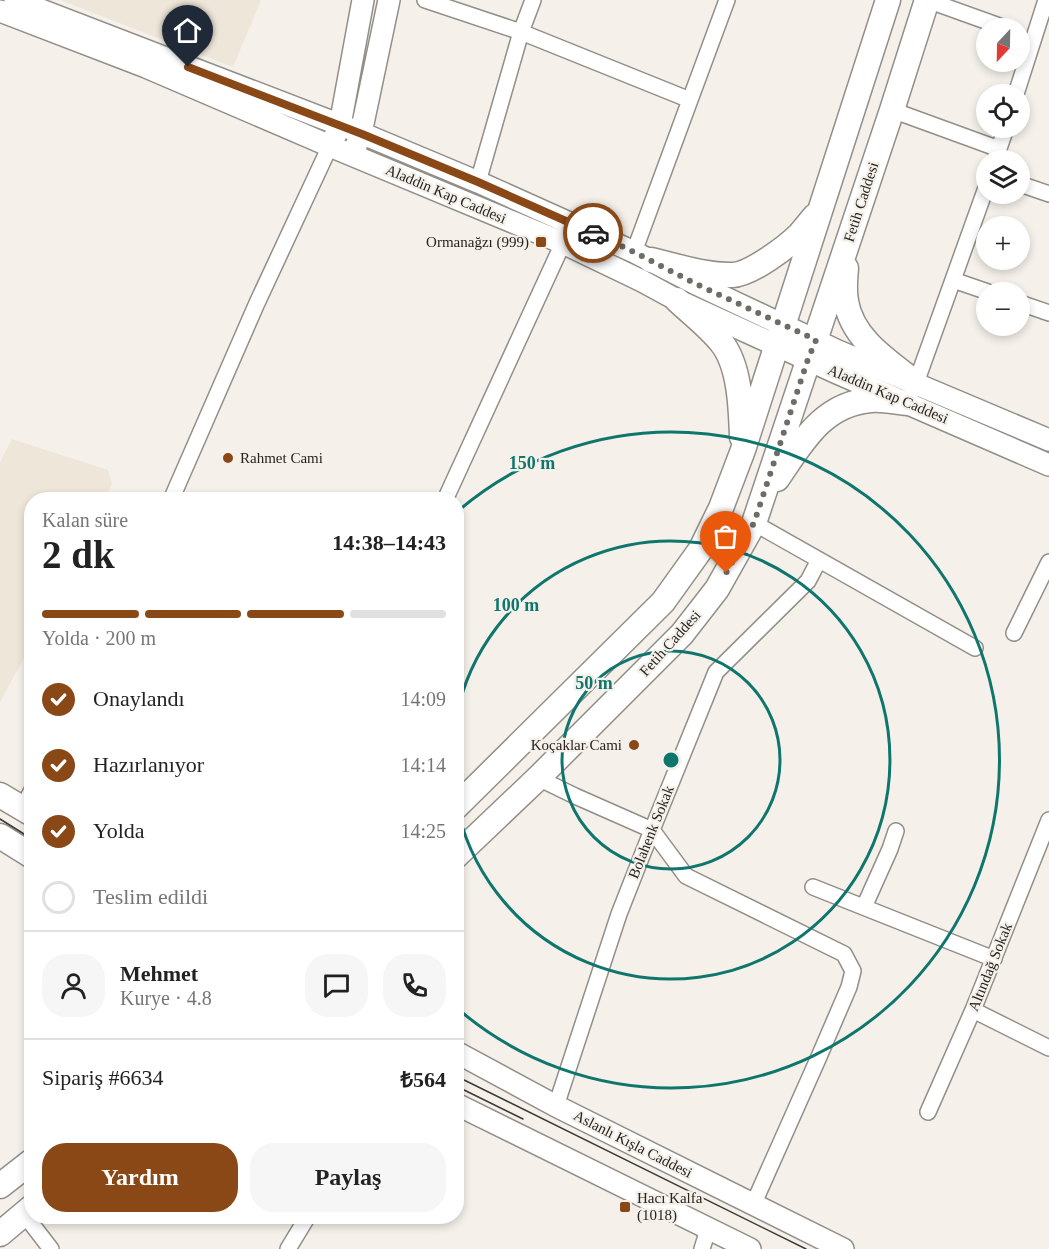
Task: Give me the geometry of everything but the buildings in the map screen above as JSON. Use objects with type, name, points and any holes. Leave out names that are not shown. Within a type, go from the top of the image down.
[{"type":"main road","points":[[464,799],[663,602],[701,549],[721,508],[743,450],[888,0]]},
{"type":"main road","name":"Fetih Caddesi","points":[[464,848],[682,634],[717,589],[754,523],[927,0]]},
{"type":"main road","points":[[643,256],[710,274],[736,275],[756,266],[788,245],[802,232],[820,209]]},
{"type":"main road","points":[[762,500],[808,434],[826,416],[846,406],[912,393],[886,360],[864,340],[855,328],[846,301],[847,243]]},
{"type":"main road","points":[[677,300],[722,343],[734,366],[741,406],[743,450]]},
{"type":"main road","points":[[0,795],[24,803]]},
{"type":"main road","points":[[0,836],[24,851]]},
{"type":"main road","points":[[0,1186],[24,1167]]},
{"type":"main road","points":[[0,1234],[24,1214]]},
{"type":"street","name":"Aladdin Kap Caddesi","points":[[15,0],[362,134],[478,182],[643,256],[694,283],[781,335],[812,350],[912,393],[1049,440]]},
{"type":"street","points":[[174,492],[257,303],[340,126],[363,0]]},
{"type":"street","points":[[352,155],[362,134],[389,0]]},
{"type":"street","points":[[425,0],[521,32],[690,100]]},
{"type":"street","points":[[478,182],[521,32],[533,0]]},
{"type":"street","points":[[643,256],[690,100],[727,0]]},
{"type":"street","points":[[927,0],[977,18]]},
{"type":"street","points":[[1030,31],[1046,0]]},
{"type":"street","name":"Aladdin Kap Caddesi","points":[[0,11],[146,67],[564,243],[677,300],[781,335]]},
{"type":"street","points":[[892,110],[985,150]]},
{"type":"street","points":[[1030,187],[1049,194]]},
{"type":"street","points":[[912,393],[980,204]]},
{"type":"street","points":[[449,492],[564,243]]},
{"type":"street","points":[[953,280],[976,288]]},
{"type":"street","points":[[1030,306],[1049,313]]},
{"type":"street","name":"Aladdin Kap Caddesi","points":[[912,393],[1049,465]]},
{"type":"street","points":[[754,523],[975,648]]},
{"type":"street","name":"Bolahenk Sokak","points":[[556,1106],[619,914],[716,672],[808,581],[819,560]]},
{"type":"street","points":[[1014,633],[1049,562]]},
{"type":"street","points":[[538,778],[651,830],[686,876],[844,954],[853,970],[849,987],[753,1205]]},
{"type":"street","name":"Altındağ Sokak","points":[[928,1112],[973,1010],[1047,829]]},
{"type":"street","points":[[864,907],[896,831]]},
{"type":"street","points":[[813,887],[994,959]]},
{"type":"street","points":[[973,1010],[1049,1047]]},
{"type":"street","name":"Aslanlı Kışla Caddesi","points":[[464,1054],[556,1106],[843,1249]]},
{"type":"street","points":[[464,1108],[705,1239],[750,1249]]},
{"type":"street","points":[[36,1224],[51,1249]]},
{"type":"street","points":[[288,1249],[303,1224]]},
{"type":"shaded area","points":[[60,0],[261,0],[233,67]]},
{"type":"shaded area","points":[[12,439],[108,470],[112,484],[108,492],[24,492],[24,658],[0,702],[0,462]]},
{"type":"tram line","points":[[0,819],[24,834]]},
{"type":"tram line","points":[[464,1080],[806,1249]]},
{"type":"tram line","points":[[464,1090],[523,1119]]},
{"type":"way so far","points":[[593,233],[816,340],[754,523],[726,573]]},
{"type":"place","name":"Ormanağzı (999)","points":[[541,242]]},
{"type":"place","name":"Rahmet Cami","points":[[228,458]]},
{"type":"place","name":"Koçaklar Cami","points":[[634,745]]},
{"type":"place","name":"Hacı Kalfa (1018)","points":[[625,1207]]},
{"type":"route","points":[[188,67],[362,134],[593,233]]}]
